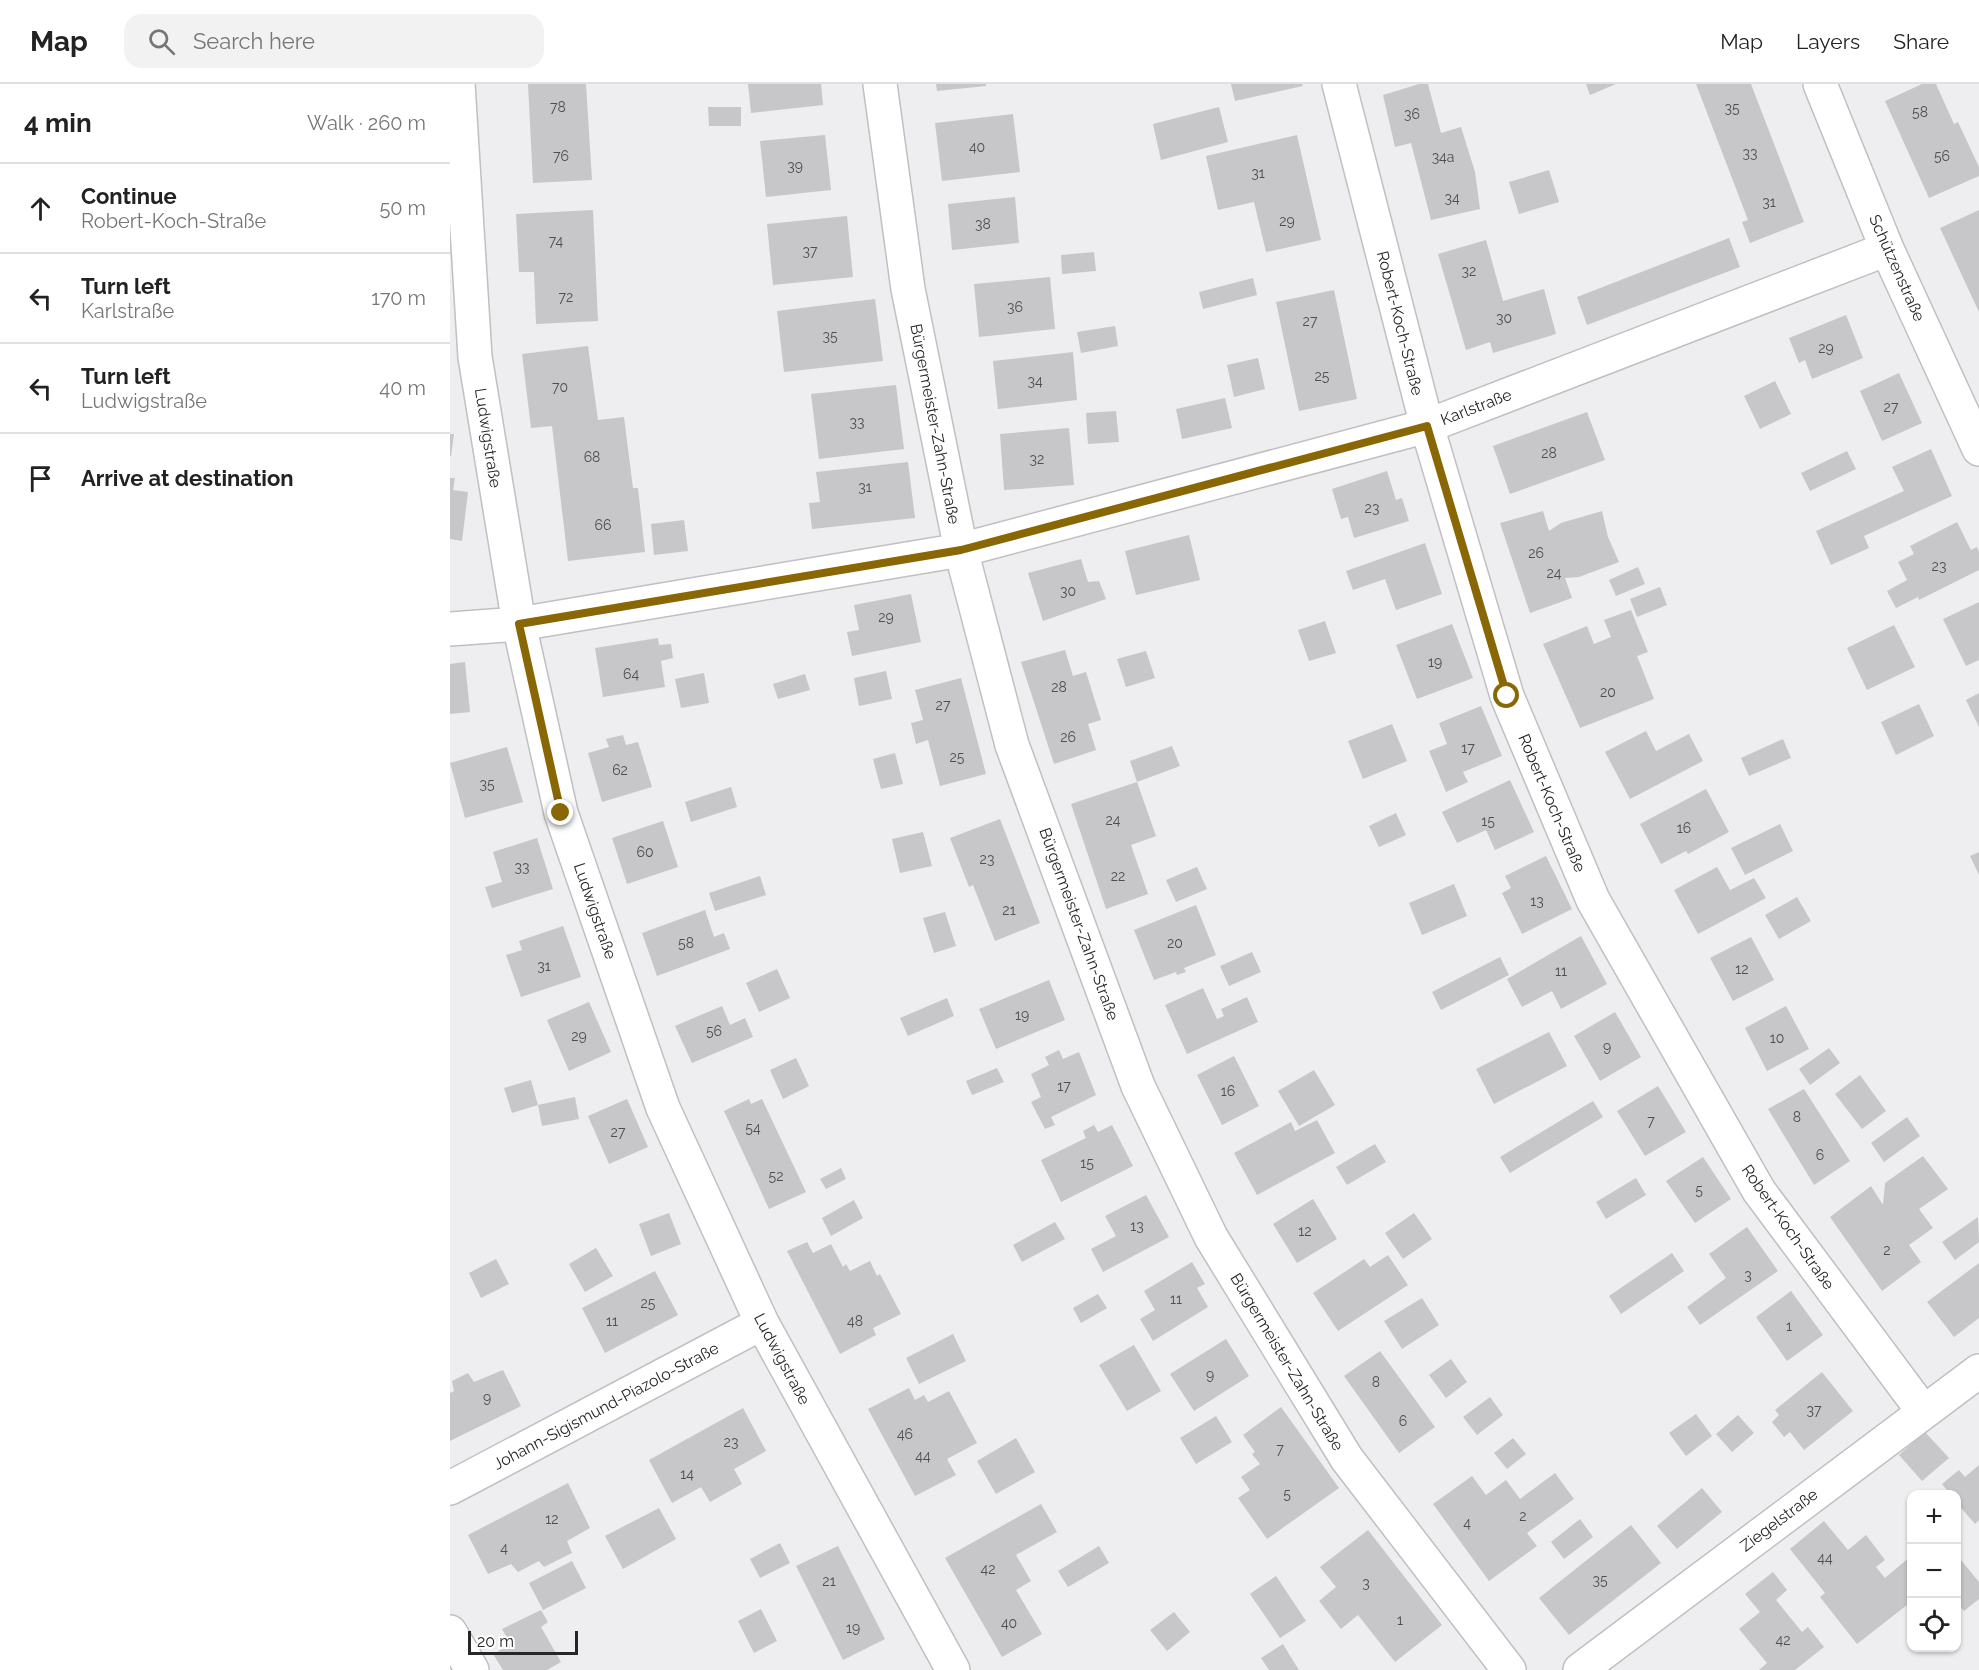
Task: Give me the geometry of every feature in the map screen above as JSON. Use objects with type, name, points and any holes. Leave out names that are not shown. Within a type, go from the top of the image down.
[{"type":"street","name":"Ludwigstraße","points":[[458,84],[457,192],[475,357],[519,624],[561,813],[663,1108],[762,1323],[953,1670]]},
{"type":"street","name":"Bürgermeister-Zahn-Straße","points":[[880,84],[908,289],[961,550],[1012,745],[1138,1086],[1211,1237],[1347,1459],[1509,1670]]},
{"type":"street","name":"Robert-Koch-Straße","points":[[1339,84],[1427,426],[1507,696],[1593,900],[1759,1191],[1923,1412]]},
{"type":"street","name":"Schützenstraße","points":[[1820,84],[1887,249],[1979,449]]},
{"type":"street","name":"Karlstraße","points":[[450,629],[519,624],[961,550],[1427,426],[1887,249]]},
{"type":"street","name":"Johann-Sigismund-Piazolo-Straße","points":[[450,1488],[762,1323]]},
{"type":"street","name":"Ziegelstraße","points":[[1580,1670],[1979,1371]]},
{"type":"street","points":[[450,1632],[472,1670]]},
{"type":"building","points":[[528,84],[586,84],[592,180],[533,183]]},
{"type":"building","points":[[748,84],[821,84],[823,105],[751,113]]},
{"type":"building","points":[[936,84],[986,84],[986,86],[937,91]]},
{"type":"building","points":[[1231,84],[1302,84],[1303,86],[1235,101]]},
{"type":"building","points":[[1419,84],[1428,84],[1441,133],[1461,127],[1475,172],[1480,209],[1431,220],[1411,143],[1395,147],[1383,95]]},
{"type":"building","points":[[1586,84],[1616,84],[1590,95]]},
{"type":"building","points":[[1696,84],[1751,84],[1804,222],[1750,243],[1742,222],[1748,220]]},
{"type":"building","points":[[1922,84],[1936,84],[1954,124],[1958,122],[1979,167],[1979,176],[1929,198],[1885,101]]},
{"type":"building","points":[[708,107],[741,107],[741,126],[709,126]]},
{"type":"building","points":[[1219,107],[1228,142],[1161,160],[1153,124]]},
{"type":"building","points":[[1013,114],[1020,172],[942,181],[935,123]]},
{"type":"building","points":[[825,135],[831,190],[766,197],[760,141]]},
{"type":"building","points":[[1297,135],[1321,240],[1266,252],[1254,202],[1218,210],[1206,156]]},
{"type":"building","points":[[1549,170],[1559,202],[1519,214],[1509,182]]},
{"type":"building","points":[[1015,197],[1019,243],[952,250],[948,204]]},
{"type":"building","points":[[593,210],[598,321],[536,324],[534,272],[519,272],[516,214]]},
{"type":"building","points":[[1979,210],[1979,312],[1940,228]]},
{"type":"building","points":[[847,216],[853,277],[773,285],[767,224]]},
{"type":"building","points":[[1729,238],[1740,267],[1587,325],[1577,297]]},
{"type":"building","points":[[1486,240],[1503,301],[1544,289],[1556,334],[1493,353],[1490,342],[1466,350],[1438,254]]},
{"type":"building","points":[[1094,252],[1096,271],[1062,274],[1061,255]]},
{"type":"building","points":[[1050,277],[1055,329],[979,337],[974,284]]},
{"type":"building","points":[[1253,278],[1257,295],[1203,309],[1199,292]]},
{"type":"building","points":[[1334,290],[1357,399],[1299,411],[1276,302]]},
{"type":"building","points":[[875,299],[883,361],[784,372],[777,311]]},
{"type":"building","points":[[1846,315],[1863,358],[1812,379],[1805,360],[1799,363],[1789,338]]},
{"type":"building","points":[[1115,326],[1118,346],[1081,353],[1077,332]]},
{"type":"building","points":[[588,346],[598,420],[624,417],[633,488],[638,488],[645,552],[568,561],[552,426],[531,428],[522,354]]},
{"type":"building","points":[[1073,352],[1077,400],[998,409],[993,361]]},
{"type":"building","points":[[1258,358],[1265,389],[1234,397],[1227,365]]},
{"type":"building","points":[[1899,373],[1922,423],[1882,441],[1860,391]]},
{"type":"building","points":[[1775,381],[1791,414],[1760,429],[1744,396]]},
{"type":"building","points":[[896,385],[904,449],[819,459],[811,394]]},
{"type":"building","points":[[1225,398],[1232,428],[1182,439],[1176,409]]},
{"type":"building","points":[[1116,411],[1119,442],[1088,444],[1086,413]]},
{"type":"building","points":[[1587,412],[1605,460],[1510,494],[1493,446]]},
{"type":"building","points":[[1069,428],[1074,485],[1004,490],[1000,434]]},
{"type":"building","points":[[450,434],[454,434],[451,456],[450,456]]},
{"type":"building","points":[[1931,449],[1952,496],[1864,536],[1869,548],[1831,565],[1816,531],[1904,491],[1892,467]]},
{"type":"building","points":[[1847,451],[1856,469],[1810,491],[1801,473]]},
{"type":"building","points":[[908,462],[915,518],[812,529],[809,503],[820,502],[816,472]]},
{"type":"building","points":[[1387,471],[1396,500],[1402,498],[1409,521],[1354,538],[1348,517],[1341,519],[1332,489]]},
{"type":"building","points":[[450,478],[455,478],[453,490],[468,492],[462,541],[450,539]]},
{"type":"building","points":[[1543,511],[1549,531],[1561,523],[1602,511],[1608,537],[1619,562],[1579,577],[1565,578],[1572,598],[1530,613],[1500,523]]},
{"type":"building","points":[[684,520],[688,551],[654,555],[651,524]]},
{"type":"building","points":[[1957,522],[1971,550],[1977,547],[1979,570],[1919,600],[1918,597],[1896,608],[1887,591],[1907,580],[1898,562],[1914,554],[1910,546]]},
{"type":"building","points":[[1189,535],[1200,580],[1136,595],[1125,551]]},
{"type":"building","points":[[1425,543],[1442,594],[1396,610],[1385,579],[1353,590],[1346,571]]},
{"type":"building","points":[[1081,559],[1088,582],[1099,581],[1106,599],[1043,621],[1028,573]]},
{"type":"building","points":[[1638,567],[1645,584],[1616,596],[1609,580]]},
{"type":"building","points":[[1660,587],[1667,605],[1637,617],[1630,599]]},
{"type":"building","points":[[911,594],[921,642],[852,656],[847,632],[859,630],[854,605]]},
{"type":"building","points":[[1979,602],[1979,660],[1966,666],[1943,619]]},
{"type":"building","points":[[1631,610],[1648,652],[1637,656],[1654,699],[1580,728],[1543,644],[1587,626],[1594,644],[1611,637],[1604,620]]},
{"type":"building","points":[[1325,621],[1336,653],[1309,661],[1298,630]]},
{"type":"building","points":[[1452,624],[1473,678],[1417,699],[1396,645]]},
{"type":"building","points":[[1894,625],[1915,667],[1867,690],[1847,648]]},
{"type":"building","points":[[658,638],[659,645],[671,644],[673,658],[661,661],[665,687],[603,697],[595,648]]},
{"type":"building","points":[[1065,650],[1073,676],[1086,672],[1101,720],[1088,724],[1096,750],[1054,764],[1021,662]]},
{"type":"building","points":[[1146,651],[1155,678],[1126,687],[1117,659]]},
{"type":"building","points":[[465,662],[470,712],[450,714],[450,664]]},
{"type":"building","points":[[886,671],[892,699],[859,706],[854,678]]},
{"type":"building","points":[[704,673],[709,703],[681,708],[675,679]]},
{"type":"building","points":[[805,674],[810,690],[778,699],[773,684]]},
{"type":"building","points":[[961,678],[986,774],[940,786],[928,740],[916,744],[911,723],[923,720],[915,690]]},
{"type":"building","points":[[1979,693],[1979,727],[1966,700]]},
{"type":"building","points":[[1919,704],[1934,736],[1896,755],[1881,722]]},
{"type":"building","points":[[1481,706],[1502,756],[1463,772],[1468,782],[1446,792],[1429,751],[1447,744],[1439,723]]},
{"type":"building","points":[[1392,724],[1407,761],[1363,779],[1348,741]]},
{"type":"building","points":[[1646,731],[1656,751],[1689,734],[1703,761],[1630,799],[1605,752]]},
{"type":"building","points":[[623,735],[626,745],[638,742],[652,787],[602,802],[588,753],[609,747],[606,739]]},
{"type":"building","points":[[1783,739],[1791,758],[1749,776],[1741,758]]},
{"type":"building","points":[[1172,746],[1180,766],[1137,782],[1130,761]]},
{"type":"building","points":[[507,747],[523,802],[465,818],[450,763]]},
{"type":"building","points":[[895,753],[903,784],[881,789],[873,759]]},
{"type":"building","points":[[1510,780],[1534,832],[1495,850],[1486,830],[1457,843],[1442,812]]},
{"type":"building","points":[[1137,782],[1156,836],[1131,845],[1148,894],[1106,909],[1071,804]]},
{"type":"building","points":[[731,787],[737,807],[691,822],[685,802]]},
{"type":"building","points":[[1706,789],[1729,832],[1688,854],[1686,851],[1661,864],[1640,824]]},
{"type":"building","points":[[1396,813],[1406,835],[1379,847],[1369,826]]},
{"type":"building","points":[[1000,819],[1040,923],[995,941],[973,885],[969,887],[950,838]]},
{"type":"building","points":[[663,821],[678,867],[627,884],[612,838]]},
{"type":"building","points":[[1780,824],[1793,851],[1745,875],[1731,848]]},
{"type":"building","points":[[923,832],[932,866],[900,873],[892,839]]},
{"type":"building","points":[[537,838],[553,889],[492,908],[485,887],[502,882],[493,852]]},
{"type":"building","points":[[1979,852],[1979,875],[1970,856]]},
{"type":"building","points":[[1546,856],[1572,909],[1522,934],[1502,893],[1511,888],[1505,876]]},
{"type":"building","points":[[1197,867],[1207,889],[1176,902],[1166,880]]},
{"type":"building","points":[[1717,867],[1730,890],[1754,878],[1766,898],[1698,934],[1674,890]]},
{"type":"building","points":[[760,876],[766,895],[715,911],[709,893]]},
{"type":"building","points":[[1454,884],[1467,916],[1422,935],[1409,903]]},
{"type":"building","points":[[1797,897],[1811,921],[1779,939],[1765,915]]},
{"type":"building","points":[[1196,905],[1216,955],[1184,968],[1186,972],[1177,975],[1176,972],[1154,980],[1134,930]]},
{"type":"building","points":[[705,910],[714,937],[724,933],[730,949],[657,976],[642,933]]},
{"type":"building","points":[[945,912],[956,946],[934,953],[923,918]]},
{"type":"building","points":[[563,926],[581,977],[521,997],[506,955],[522,950],[519,941]]},
{"type":"building","points":[[1581,936],[1607,984],[1561,1009],[1552,991],[1522,1007],[1507,979]]},
{"type":"building","points":[[1751,937],[1774,980],[1733,1001],[1710,958]]},
{"type":"building","points":[[1252,952],[1261,972],[1229,986],[1220,966]]},
{"type":"building","points":[[1500,957],[1509,975],[1441,1010],[1432,992]]},
{"type":"building","points":[[777,969],[790,998],[759,1012],[746,983]]},
{"type":"building","points":[[1049,980],[1065,1020],[996,1049],[979,1009]]},
{"type":"building","points":[[1203,988],[1217,1019],[1224,1016],[1221,1009],[1247,997],[1258,1022],[1187,1054],[1165,1005]]},
{"type":"building","points":[[947,998],[954,1016],[908,1036],[900,1018]]},
{"type":"building","points":[[589,1002],[611,1052],[569,1071],[547,1020]]},
{"type":"building","points":[[722,1006],[730,1025],[745,1018],[753,1037],[692,1063],[675,1026]]},
{"type":"building","points":[[1786,1006],[1809,1049],[1767,1071],[1745,1028]]},
{"type":"building","points":[[1615,1012],[1641,1057],[1600,1081],[1574,1036]]},
{"type":"building","points":[[1549,1032],[1567,1066],[1494,1104],[1476,1069]]},
{"type":"building","points":[[1829,1048],[1840,1063],[1810,1085],[1799,1069]]},
{"type":"building","points":[[1059,1050],[1063,1059],[1079,1052],[1096,1095],[1051,1117],[1055,1125],[1045,1129],[1031,1102],[1041,1097],[1031,1074],[1049,1065],[1045,1057]]},
{"type":"building","points":[[1234,1056],[1259,1106],[1222,1125],[1197,1075]]},
{"type":"building","points":[[796,1058],[809,1086],[783,1099],[770,1070]]},
{"type":"building","points":[[997,1068],[1004,1082],[972,1095],[966,1081]]},
{"type":"building","points":[[1314,1070],[1335,1105],[1299,1126],[1278,1091]]},
{"type":"building","points":[[1860,1075],[1886,1111],[1862,1129],[1835,1094]]},
{"type":"building","points":[[531,1080],[538,1105],[512,1113],[504,1088]]},
{"type":"building","points":[[1658,1086],[1686,1132],[1645,1156],[1617,1111]]},
{"type":"building","points":[[1804,1089],[1850,1161],[1814,1185],[1768,1109]]},
{"type":"building","points":[[575,1097],[579,1119],[542,1126],[538,1105]]},
{"type":"building","points":[[627,1099],[648,1147],[609,1164],[588,1116]]},
{"type":"building","points":[[749,1099],[751,1104],[762,1099],[806,1192],[769,1209],[724,1111]]},
{"type":"building","points":[[1593,1101],[1603,1117],[1510,1173],[1500,1157]]},
{"type":"building","points":[[1907,1117],[1920,1136],[1884,1162],[1871,1143]]},
{"type":"building","points":[[1317,1120],[1335,1153],[1257,1195],[1234,1153],[1291,1122],[1295,1131]]},
{"type":"building","points":[[1094,1125],[1098,1132],[1112,1125],[1133,1166],[1061,1202],[1041,1160],[1086,1138],[1083,1131]]},
{"type":"building","points":[[1375,1144],[1386,1162],[1347,1185],[1336,1167]]},
{"type":"building","points":[[1923,1156],[1948,1189],[1919,1209],[1933,1228],[1909,1245],[1921,1262],[1882,1291],[1830,1217],[1871,1186],[1883,1205],[1885,1183]]},
{"type":"building","points":[[1703,1157],[1731,1199],[1695,1223],[1666,1181]]},
{"type":"building","points":[[841,1168],[846,1179],[826,1189],[820,1179]]},
{"type":"building","points":[[1636,1178],[1646,1195],[1606,1219],[1596,1202]]},
{"type":"building","points":[[1146,1195],[1169,1237],[1103,1272],[1091,1249],[1116,1236],[1105,1216]]},
{"type":"building","points":[[1313,1199],[1337,1239],[1297,1263],[1273,1224]]},
{"type":"building","points":[[854,1200],[863,1218],[831,1236],[822,1218]]},
{"type":"building","points":[[669,1213],[681,1244],[651,1256],[639,1224]]},
{"type":"building","points":[[1414,1213],[1432,1239],[1403,1259],[1385,1233]]},
{"type":"building","points":[[1978,1217],[1979,1242],[1955,1260],[1942,1242]]},
{"type":"building","points":[[1055,1222],[1065,1239],[1022,1262],[1013,1245]]},
{"type":"building","points":[[1747,1227],[1778,1271],[1700,1325],[1687,1307],[1726,1278],[1709,1254]]},
{"type":"building","points":[[807,1242],[813,1253],[831,1244],[843,1267],[846,1264],[850,1271],[870,1261],[877,1276],[880,1274],[901,1314],[873,1328],[876,1335],[840,1354],[787,1251]]},
{"type":"building","points":[[596,1248],[613,1276],[585,1292],[569,1264]]},
{"type":"building","points":[[1672,1253],[1684,1271],[1621,1314],[1609,1296]]},
{"type":"building","points":[[1388,1255],[1408,1285],[1338,1331],[1313,1293],[1364,1259],[1370,1267]]},
{"type":"building","points":[[496,1259],[509,1284],[481,1298],[469,1273]]},
{"type":"building","points":[[1192,1262],[1205,1284],[1197,1288],[1208,1307],[1153,1341],[1140,1319],[1155,1310],[1144,1291]]},
{"type":"building","points":[[1979,1263],[1979,1318],[1954,1337],[1927,1302]]},
{"type":"building","points":[[655,1271],[678,1315],[605,1353],[582,1308]]},
{"type":"building","points":[[1791,1291],[1823,1335],[1787,1361],[1756,1317]]},
{"type":"building","points":[[1098,1294],[1107,1308],[1081,1323],[1073,1308]]},
{"type":"building","points":[[1422,1298],[1439,1325],[1402,1349],[1384,1321]]},
{"type":"building","points":[[953,1334],[966,1361],[919,1384],[906,1358]]},
{"type":"building","points":[[1226,1339],[1249,1376],[1194,1411],[1170,1374]]},
{"type":"building","points":[[1134,1345],[1161,1391],[1127,1411],[1099,1365]]},
{"type":"building","points":[[1380,1351],[1435,1427],[1399,1453],[1344,1376]]},
{"type":"building","points":[[1451,1359],[1467,1382],[1446,1398],[1429,1375]]},
{"type":"building","points":[[503,1370],[521,1406],[450,1441],[450,1393],[454,1391],[452,1381],[468,1373],[474,1382]]},
{"type":"building","points":[[1822,1372],[1853,1411],[1804,1450],[1790,1432],[1784,1437],[1772,1422],[1779,1415],[1775,1410]]},
{"type":"building","points":[[909,1388],[915,1400],[924,1395],[928,1402],[949,1391],[977,1443],[947,1459],[956,1475],[915,1496],[868,1409]]},
{"type":"building","points":[[1490,1397],[1503,1415],[1477,1435],[1463,1417]]},
{"type":"building","points":[[1281,1407],[1339,1488],[1267,1539],[1238,1498],[1250,1490],[1241,1477],[1260,1464],[1252,1454],[1255,1452],[1243,1435]]},
{"type":"building","points":[[743,1408],[766,1451],[734,1469],[742,1484],[710,1502],[701,1487],[672,1503],[649,1460]]},
{"type":"building","points":[[1696,1414],[1712,1436],[1686,1456],[1669,1433]]},
{"type":"building","points":[[1738,1415],[1754,1433],[1732,1452],[1716,1434]]},
{"type":"building","points":[[1216,1416],[1232,1442],[1196,1464],[1180,1438]]},
{"type":"building","points":[[1925,1432],[1949,1458],[1922,1481],[1899,1455]]},
{"type":"building","points":[[1016,1438],[1035,1472],[996,1494],[977,1461]]},
{"type":"building","points":[[1513,1438],[1526,1454],[1507,1469],[1494,1453]]},
{"type":"building","points":[[1979,1465],[1979,1520],[1975,1524],[1961,1508],[1961,1490],[1947,1490],[1942,1484],[1959,1470],[1965,1477]]},
{"type":"building","points":[[1555,1473],[1574,1499],[1527,1533],[1537,1546],[1489,1581],[1433,1504],[1472,1476],[1486,1495],[1506,1480],[1520,1499]]},
{"type":"building","points":[[568,1483],[590,1528],[567,1541],[572,1553],[544,1567],[539,1561],[518,1572],[511,1564],[488,1574],[468,1535]]},
{"type":"building","points":[[1702,1488],[1722,1512],[1677,1549],[1657,1526]]},
{"type":"building","points":[[1041,1504],[1057,1532],[1016,1555],[1031,1581],[1016,1590],[1042,1634],[1002,1657],[945,1558]]},
{"type":"building","points":[[659,1508],[676,1539],[623,1569],[605,1536]]},
{"type":"building","points":[[1580,1519],[1593,1537],[1564,1559],[1551,1542]]},
{"type":"building","points":[[1824,1521],[1848,1550],[1866,1535],[1885,1560],[1876,1567],[1885,1578],[1907,1559],[1907,1605],[1857,1644],[1820,1597],[1825,1593],[1790,1549]]},
{"type":"building","points":[[1631,1525],[1661,1563],[1569,1635],[1539,1598]]},
{"type":"building","points":[[1368,1530],[1442,1625],[1395,1662],[1358,1615],[1341,1629],[1319,1601],[1336,1587],[1320,1567]]},
{"type":"building","points":[[780,1543],[790,1563],[760,1578],[750,1559]]},
{"type":"building","points":[[838,1546],[885,1639],[843,1660],[796,1566]]},
{"type":"building","points":[[1099,1546],[1109,1563],[1068,1587],[1058,1571]]},
{"type":"building","points":[[1961,1560],[1979,1582],[1979,1599],[1964,1611],[1961,1608]]},
{"type":"building","points":[[572,1561],[586,1588],[543,1610],[529,1583]]},
{"type":"building","points":[[1773,1572],[1787,1590],[1776,1600],[1802,1632],[1808,1627],[1824,1647],[1795,1670],[1759,1670],[1767,1663],[1739,1629],[1760,1612],[1745,1594]]},
{"type":"building","points":[[1276,1576],[1306,1621],[1280,1638],[1250,1594]]},
{"type":"building","points":[[761,1609],[777,1641],[754,1653],[738,1621]]},
{"type":"building","points":[[541,1610],[548,1622],[541,1627],[561,1662],[547,1670],[503,1670],[493,1654],[511,1644],[502,1629]]},
{"type":"building","points":[[1174,1612],[1190,1632],[1167,1651],[1150,1630]]},
{"type":"building","points":[[1283,1644],[1299,1670],[1269,1670],[1261,1658]]},
{"type":"route","points":[[561,813],[519,624],[961,550],[1427,426],[1507,696]]}]
